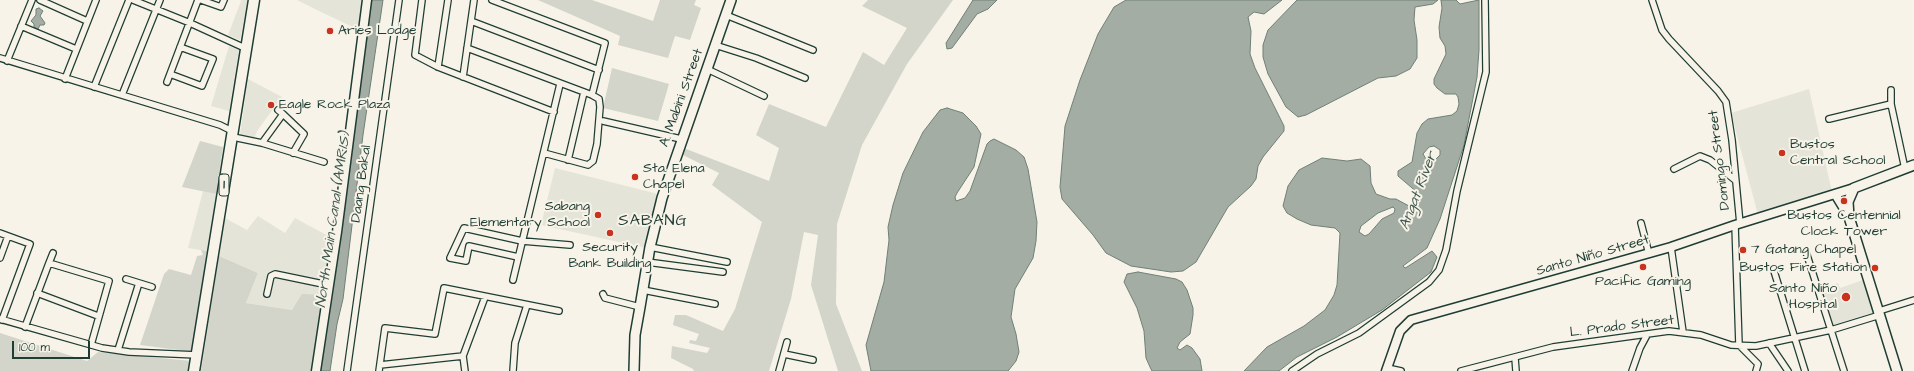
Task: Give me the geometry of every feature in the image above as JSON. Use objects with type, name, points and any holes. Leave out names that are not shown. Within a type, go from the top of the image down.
[{"type":"highway","name":"1","points":[[194,371],[254,0]]},
{"type":"main road","name":"A. Mabini Street","points":[[634,371],[635,335],[647,262],[662,198],[681,139],[731,0]]},
{"type":"main road","points":[[1897,371],[1849,217],[1848,202],[1854,188],[1905,168],[1914,166]]},
{"type":"street","points":[[8,61],[32,0]]},
{"type":"street","points":[[40,0],[87,21]]},
{"type":"street","points":[[65,78],[96,0]]},
{"type":"street","points":[[94,87],[129,0]]},
{"type":"street","points":[[133,0],[190,23],[247,49]]},
{"type":"street","points":[[122,95],[160,0]]},
{"type":"street","points":[[167,82],[199,0],[221,7],[224,0]]},
{"type":"street","points":[[316,371],[367,0]]},
{"type":"street","name":"Daang Bakal","points":[[347,371],[399,0]]},
{"type":"street","points":[[422,0],[415,55],[438,67],[554,112]]},
{"type":"street","points":[[438,67],[448,0]]},
{"type":"street","points":[[463,77],[474,0]]},
{"type":"street","points":[[492,0],[605,43],[592,95]]},
{"type":"street","points":[[1292,371],[1317,354],[1359,333],[1429,282],[1439,270],[1446,250],[1457,192],[1486,72],[1485,0]]},
{"type":"street","name":"Domingo Street","points":[[1652,0],[1662,30],[1723,96],[1728,115],[1738,224],[1739,345]]},
{"type":"street","points":[[726,15],[813,50]]},
{"type":"street","points":[[471,21],[599,70]]},
{"type":"street","points":[[22,26],[76,49]]},
{"type":"street","points":[[715,45],[756,58],[805,78]]},
{"type":"street","points":[[170,74],[202,86],[213,59],[180,47]]},
{"type":"street","points":[[467,48],[592,95],[600,102],[595,158],[588,165],[544,153]]},
{"type":"street","points":[[0,58],[220,125],[233,134],[324,162]]},
{"type":"street","points":[[707,69],[764,96]]},
{"type":"street","points":[[513,280],[560,84]]},
{"type":"street","points":[[1891,90],[1891,104],[1905,168]]},
{"type":"street","points":[[568,160],[584,92]]},
{"type":"street","points":[[1829,119],[1891,104]]},
{"type":"street","points":[[278,110],[304,134],[293,152]]},
{"type":"street","points":[[262,143],[283,114]]},
{"type":"street","points":[[602,121],[681,139]]},
{"type":"street","points":[[1674,169],[1700,156],[1710,160],[1735,180]]},
{"type":"street","name":"Santo Niño Street","points":[[1387,370],[1396,338],[1400,331],[1411,320],[1648,254],[1854,188]]},
{"type":"street","points":[[1835,194],[1849,217]]},
{"type":"street","points":[[1641,223],[1648,254]]},
{"type":"street","points":[[518,257],[469,246],[466,261],[450,258],[464,228],[522,241],[570,245]]},
{"type":"street","points":[[0,233],[30,244],[1,319],[91,345],[118,350],[197,355]]},
{"type":"street","points":[[0,258],[8,236]]},
{"type":"street","points":[[650,247],[727,262]]},
{"type":"street","points":[[1671,247],[1683,332]]},
{"type":"street","points":[[1806,252],[1844,371]]},
{"type":"street","points":[[25,327],[53,253]]},
{"type":"street","points":[[647,262],[723,272]]},
{"type":"street","points":[[49,263],[110,280],[98,316],[91,345]]},
{"type":"street","points":[[1774,271],[1805,371]]},
{"type":"street","points":[[267,294],[271,276],[274,274],[328,285]]},
{"type":"street","points":[[126,279],[152,287]]},
{"type":"street","points":[[118,350],[139,283]]},
{"type":"street","points":[[463,356],[379,368],[385,328],[435,334],[444,288],[559,311]]},
{"type":"street","points":[[643,290],[715,304]]},
{"type":"street","points":[[37,293],[98,316]]},
{"type":"street","points":[[603,294],[605,298],[640,307]]},
{"type":"street","points":[[465,371],[463,356],[485,297]]},
{"type":"street","name":"L. Prado Street","points":[[1461,371],[1553,347],[1669,331],[1683,332],[1731,345],[1756,346],[1831,330],[1914,300]]},
{"type":"street","points":[[512,371],[515,343],[527,305]]},
{"type":"street","points":[[1632,371],[1640,348],[1647,335]]},
{"type":"street","points":[[779,371],[787,342]]},
{"type":"street","points":[[1769,343],[1788,371]]},
{"type":"street","points":[[1739,345],[1758,364],[1756,371]]},
{"type":"street","points":[[784,354],[813,360]]},
{"type":"street","points":[[1514,358],[1516,371]]},
{"type":"street","points":[[1387,370],[1401,371]]},
{"type":"shaded area","points":[[240,0],[248,0],[240,40],[228,35],[241,1]]},
{"type":"shaded area","points":[[297,0],[365,0],[361,31],[317,10]]},
{"type":"shaded area","points":[[538,0],[592,0],[653,21],[660,0],[696,0],[694,5],[701,8],[690,40],[675,36],[668,58],[618,45],[620,36]]},
{"type":"shaded area","points":[[868,0],[953,0],[907,64],[862,145],[837,224],[836,304],[862,371],[838,371],[811,285],[818,235],[804,232],[791,299],[769,371],[694,371],[693,369],[671,358],[672,346],[707,353],[710,348],[689,343],[690,340],[696,341],[699,334],[673,325],[675,315],[686,315],[723,331],[735,309],[762,222],[712,185],[719,173],[679,153],[681,147],[769,181],[779,148],[756,135],[769,104],[826,127],[863,52],[884,65],[907,28],[862,6]]},
{"type":"shaded area","points":[[229,46],[239,50],[229,111],[211,106]]},
{"type":"shaded area","points":[[612,68],[669,84],[658,121],[603,108]]},
{"type":"shaded area","name":"Eagle Rock Plaza","points":[[248,79],[282,97],[257,131],[254,139],[240,135]]},
{"type":"shaded area","name":"Bustos Central School","points":[[1809,89],[1832,192],[1758,215],[1731,113]]},
{"type":"shaded area","points":[[200,141],[223,147],[216,194],[182,187]]},
{"type":"shaded area","name":"Sabang Elementary School","points":[[555,168],[658,194],[646,248],[541,225]]},
{"type":"shaded area","points":[[203,191],[216,194],[207,251],[188,248]]},
{"type":"shaded area","points":[[258,216],[285,233],[295,218],[334,239],[324,295],[292,310],[246,303],[258,273],[219,256],[225,218],[247,230]]},
{"type":"shaded area","points":[[201,250],[207,251],[194,352],[140,345],[164,274],[169,269],[191,275],[197,256],[203,255]]},
{"type":"shaded area","points":[[219,256],[258,273],[246,303],[292,310],[302,294],[324,295],[313,371],[201,371]]},
{"type":"shaded area","name":"Santo Niño Hospital","points":[[1863,280],[1874,315],[1832,327],[1820,288],[1838,283],[1840,288]]},
{"type":"shaded area","points":[[0,333],[87,361],[98,352],[192,361],[190,371],[0,371]]},
{"type":"water","name":"North Main Canal (AMRIS)","points":[[370,0],[383,0],[363,135],[343,299],[337,324],[330,371],[319,371]]},
{"type":"water","points":[[973,0],[997,0],[988,9],[977,14],[952,48],[947,49],[946,43]]},
{"type":"water","points":[[1126,0],[1282,0],[1264,14],[1254,12],[1248,17],[1251,31],[1250,54],[1255,68],[1284,126],[1284,131],[1263,157],[1258,166],[1256,179],[1251,186],[1228,207],[1196,262],[1183,271],[1171,272],[1131,266],[1106,253],[1093,235],[1062,199],[1060,187],[1065,126],[1080,80],[1098,34],[1114,7]]},
{"type":"water","points":[[1297,0],[1438,0],[1433,4],[1415,7],[1414,20],[1417,40],[1417,58],[1410,69],[1396,76],[1378,78],[1306,115],[1298,117],[1286,107],[1268,74],[1263,57],[1263,45],[1268,30]]},
{"type":"water","name":"Angat River","points":[[1441,0],[1456,0],[1460,4],[1479,0],[1479,50],[1477,77],[1464,145],[1440,219],[1427,248],[1403,266],[1405,268],[1407,267],[1432,251],[1437,257],[1431,272],[1382,310],[1337,337],[1297,357],[1279,371],[1244,371],[1267,347],[1304,326],[1325,310],[1334,295],[1337,285],[1340,233],[1335,228],[1311,225],[1297,219],[1287,213],[1283,206],[1288,186],[1299,170],[1322,158],[1347,161],[1361,159],[1370,166],[1371,183],[1376,194],[1390,199],[1396,199],[1409,206],[1415,206],[1419,203],[1420,199],[1418,193],[1398,176],[1398,171],[1412,162],[1417,133],[1422,124],[1428,119],[1452,115],[1457,111],[1459,104],[1456,94],[1445,94],[1434,84],[1434,79],[1446,54],[1445,46],[1440,38],[1439,27],[1442,8]],"holes":[[[1434,146],[1440,150],[1440,155],[1433,162],[1428,162],[1423,154],[1429,147]],[[1393,207],[1395,209],[1394,213],[1382,219],[1369,234],[1365,236],[1359,232],[1361,226],[1378,213]]]},
{"type":"water","points":[[39,8],[43,11],[40,16],[45,23],[44,25],[40,25],[38,29],[34,27],[34,24],[31,21],[36,15],[36,9]]},
{"type":"water","points":[[947,108],[963,113],[976,126],[981,134],[974,167],[957,193],[955,197],[956,201],[965,198],[970,191],[987,144],[994,139],[1016,150],[1024,157],[1028,169],[1037,222],[1033,258],[1015,289],[1011,317],[1019,352],[1016,361],[1008,371],[871,371],[866,345],[884,282],[889,240],[888,227],[893,205],[903,173],[923,132],[940,110]]},
{"type":"water","points":[[1138,272],[1176,279],[1182,282],[1187,290],[1193,308],[1193,315],[1190,334],[1180,342],[1177,348],[1180,350],[1187,345],[1192,348],[1200,359],[1202,371],[1152,371],[1146,358],[1144,331],[1137,308],[1124,282],[1127,274]]},
{"type":"place","name":"Aries Lodge","points":[[330,31]]},
{"type":"place","name":"Eagle Rock Plaza","points":[[271,105]]},
{"type":"place","name":"Bustos Central School","points":[[1782,153]]},
{"type":"place","name":"Sta. Elena Chapel","points":[[635,177]]},
{"type":"place","name":"Bustos Centennial Clock Tower","points":[[1844,201]]},
{"type":"place","name":"Sabang Elementary School","points":[[598,215]]},
{"type":"place","name":"Security Bank Building","points":[[610,233]]},
{"type":"place","name":"7 Gatang Chapel","points":[[1743,250]]},
{"type":"place","name":"Pacific Gaming","points":[[1643,267]]},
{"type":"place","name":"Bustos Fire Station","points":[[1875,268]]},
{"type":"place","name":"Santo Niño Hospital","points":[[1846,297]]},
{"type":"district","name":"SABANG","points":[[653,222]]}]
